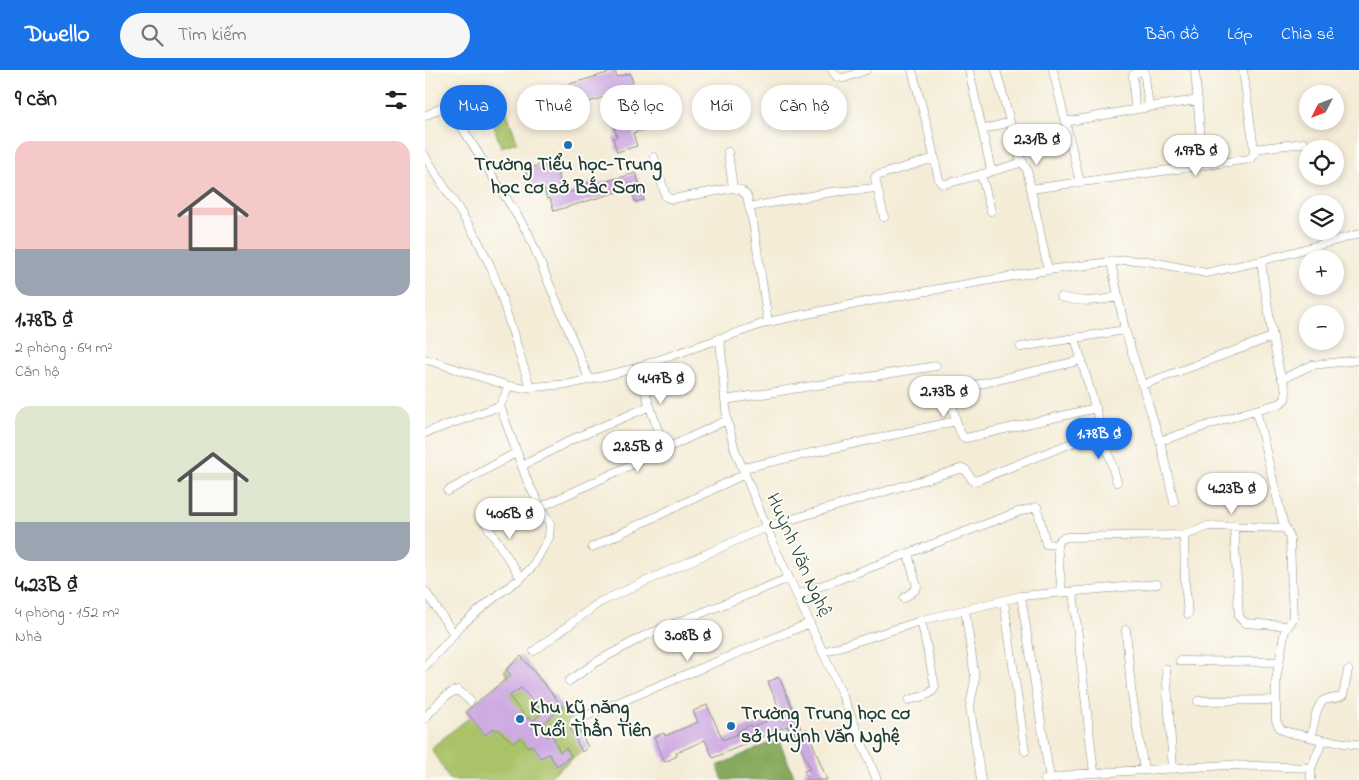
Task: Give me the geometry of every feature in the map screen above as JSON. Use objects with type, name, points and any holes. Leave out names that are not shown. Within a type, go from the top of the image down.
[{"type":"street","points":[[832,70],[837,77],[844,78],[866,70]]},
{"type":"street","points":[[912,70],[941,183],[945,184],[1023,162]]},
{"type":"street","points":[[969,70],[990,172]]},
{"type":"street","points":[[996,70],[1010,122],[1027,170],[1048,270]]},
{"type":"street","points":[[1053,70],[1079,182]]},
{"type":"street","points":[[1135,109],[1133,75],[1143,70],[1149,107]]},
{"type":"street","points":[[1195,70],[1203,165]]},
{"type":"street","points":[[1031,189],[1250,158],[1255,153],[1244,70]]},
{"type":"street","points":[[1065,122],[1198,100]]},
{"type":"street","points":[[425,116],[445,106],[458,121],[516,212],[528,233],[589,379]]},
{"type":"street","points":[[982,130],[1010,122]]},
{"type":"street","points":[[1254,149],[1299,144]]},
{"type":"street","points":[[728,152],[733,188]]},
{"type":"street","points":[[425,156],[476,237],[490,265],[530,387]]},
{"type":"street","points":[[654,157],[666,197],[673,199],[681,198],[733,188],[741,190],[747,196],[754,228],[768,322]]},
{"type":"street","points":[[884,218],[876,176],[935,158]]},
{"type":"street","points":[[981,174],[991,211]]},
{"type":"street","points":[[749,207],[832,192],[877,188]]},
{"type":"street","points":[[425,359],[520,388],[570,384],[637,367],[768,322],[875,300],[1048,270],[1126,260],[1148,261],[1206,273],[1261,261],[1359,234]]},
{"type":"street","points":[[1160,441],[1281,403],[1285,399],[1286,391],[1272,336],[1261,261]]},
{"type":"street","points":[[1111,262],[1125,330],[1160,441],[1174,502]]},
{"type":"street","points":[[1061,297],[1090,302],[1118,297]]},
{"type":"street","points":[[1021,347],[1125,330]]},
{"type":"street","points":[[1142,385],[1272,336]]},
{"type":"street","name":"Huỳnh Văn Nghệ","points":[[720,338],[727,420],[735,450],[766,527],[823,652],[877,780]]},
{"type":"street","points":[[1075,338],[1117,482]]},
{"type":"street","points":[[1082,360],[954,390],[950,396],[957,421],[961,434],[966,438],[1096,408]]},
{"type":"street","points":[[1282,379],[1312,365],[1359,360]]},
{"type":"street","points":[[725,400],[935,366]]},
{"type":"street","points":[[637,367],[664,449]]},
{"type":"street","points":[[425,666],[459,627],[521,578],[532,567],[549,538],[550,524],[528,484],[500,406],[509,386]]},
{"type":"street","points":[[425,433],[500,406]]},
{"type":"street","points":[[522,466],[573,439],[650,406]]},
{"type":"street","points":[[1256,410],[1285,528],[1290,536],[1293,619],[1284,635],[1279,662],[1276,680],[1276,720],[1278,726],[1287,732],[1359,746]]},
{"type":"street","points":[[541,507],[727,420]]},
{"type":"street","points":[[592,546],[744,471],[957,421]]},
{"type":"street","points":[[534,651],[600,602],[766,527],[959,470],[965,469],[973,481],[978,480],[1101,430]]},
{"type":"street","points":[[448,491],[517,452]]},
{"type":"street","points":[[797,595],[1018,512],[1037,507],[1046,544],[1057,545]]},
{"type":"street","points":[[480,515],[521,578]]},
{"type":"street","points":[[1062,593],[1057,545],[1061,538],[1184,535],[1208,526],[1285,528]]},
{"type":"street","points":[[1234,526],[1239,617],[1245,623],[1288,626]]},
{"type":"street","points":[[1184,535],[1187,614]]},
{"type":"street","points":[[904,598],[917,587],[908,554]]},
{"type":"street","points":[[569,681],[598,661],[644,636],[789,578]]},
{"type":"street","points":[[823,652],[921,620],[1021,596],[1157,584]]},
{"type":"street","points":[[425,591],[454,634]]},
{"type":"street","points":[[1073,592],[1093,773]]},
{"type":"street","points":[[1021,596],[1047,780],[1078,774],[1228,765],[1311,768]]},
{"type":"street","points":[[1004,601],[1025,751]]},
{"type":"street","points":[[965,610],[975,678],[971,707],[981,780]]},
{"type":"street","points":[[909,700],[930,694],[935,686],[921,620]]},
{"type":"street","points":[[574,722],[810,623]]},
{"type":"street","points":[[1126,630],[1131,689],[1144,770]]},
{"type":"street","points":[[1180,661],[1279,662]]},
{"type":"street","points":[[1166,669],[1173,768]]},
{"type":"street","points":[[1311,737],[1318,706],[1325,699],[1341,698],[1348,670]]},
{"type":"street","points":[[425,718],[453,691],[458,690],[469,700]]},
{"type":"street","points":[[1198,700],[1276,700]]},
{"type":"street","points":[[1311,780],[1311,768],[1323,740]]},
{"type":"green space","points":[[507,113],[517,142],[501,147],[495,130],[507,130]]},
{"type":"green space","name":"Khu kỹ năng Tuổi Thần Tiên","points":[[521,656],[574,721],[588,747],[545,780],[450,780],[431,748],[470,717],[466,711],[508,677],[504,671]]},
{"type":"green space","points":[[778,739],[796,780],[723,780],[717,766]]},
{"type":"building","points":[[615,71],[617,77],[630,73],[634,85],[600,85],[600,99],[590,102],[590,85],[566,85]]},
{"type":"building","points":[[615,130],[644,130],[633,133],[637,146],[617,152],[613,138],[617,137]]},
{"type":"building","points":[[543,159],[550,159],[554,162],[564,194],[584,188],[583,185],[596,181],[597,184],[636,173],[644,200],[635,202],[631,188],[554,211],[550,198],[547,199],[544,189],[532,193],[525,170],[540,165],[544,162]]},
{"type":"building","points":[[521,656],[563,707],[541,725],[547,737],[552,735],[560,752],[566,748],[571,756],[557,766],[549,754],[540,758],[532,745],[528,747],[521,737],[512,742],[499,729],[497,731],[494,728],[485,735],[466,711],[511,675],[506,670]],"holes":[[[521,688],[543,712],[533,721],[530,717],[527,719],[509,696]]]},
{"type":"building","points":[[779,677],[802,731],[807,729],[827,780],[808,780],[804,771],[810,769],[793,728],[788,730],[787,726],[713,758],[705,740],[676,753],[677,756],[665,762],[654,737],[664,733],[665,736],[698,722],[693,711],[707,705],[723,740],[738,734],[737,731],[751,725],[752,727],[782,715],[768,682]]},
{"type":"building","points":[[577,726],[588,747],[582,752],[570,728]]},
{"type":"place","name":"Trường Tiểu học-Trung học cơ sở Bắc Sơn","points":[[568,145]]},
{"type":"place","name":"Khu kỹ năng Tuổi Thần Tiên","points":[[520,719]]},
{"type":"place","name":"Trường Trung học cơ sở Huỳnh Văn Nghệ","points":[[731,726]]}]
